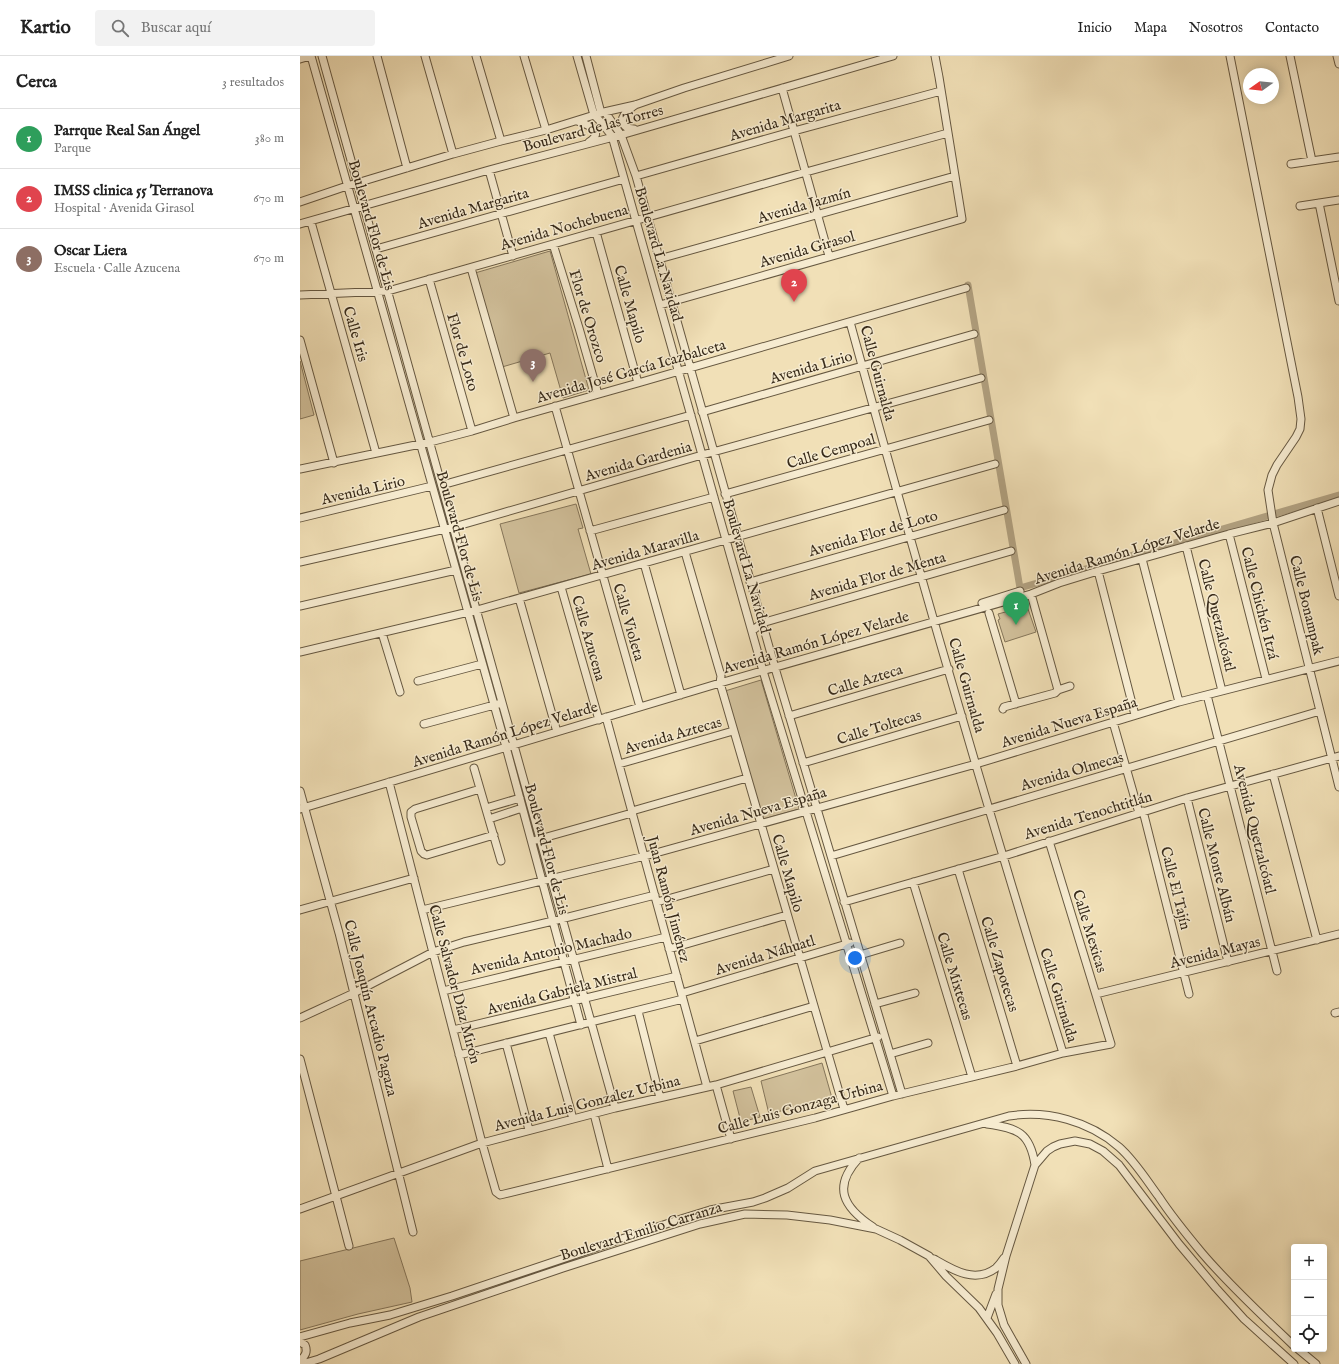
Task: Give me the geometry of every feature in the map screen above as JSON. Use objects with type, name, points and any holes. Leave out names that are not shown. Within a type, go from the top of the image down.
[{"type":"street","points":[[300,59],[310,56]]},
{"type":"street","name":"Boulevard Flor de Lis","points":[[310,56],[506,747],[581,1025]]},
{"type":"street","name":"Boulevard Flor de Lis","points":[[322,56],[615,1108]]},
{"type":"street","points":[[377,56],[407,168]]},
{"type":"street","points":[[425,56],[453,154]]},
{"type":"street","points":[[476,56],[500,141]]},
{"type":"street","points":[[524,56],[546,130]]},
{"type":"street","points":[[577,56],[600,113]]},
{"type":"street","points":[[586,56],[600,113]]},
{"type":"street","name":"Boulevard de las Torres","points":[[300,202],[453,154],[546,130],[600,113],[635,105],[684,88],[789,56]]},
{"type":"street","name":"Boulevard de las Torres","points":[[300,224],[893,56]]},
{"type":"street","points":[[935,56],[955,176]]},
{"type":"street","name":"Calle Bonampak","points":[[1230,56],[1298,397],[1301,419],[1300,429],[1296,437],[1272,475],[1268,490],[1272,517],[1320,712],[1335,756],[1339,787]]},
{"type":"street","points":[[1290,56],[1312,161]]},
{"type":"street","points":[[1337,56],[1339,64]]},
{"type":"street","points":[[782,88],[829,256]]},
{"type":"street","name":"Avenida Margarita","points":[[636,176],[941,91]]},
{"type":"street","points":[[635,105],[623,116],[622,122],[627,128],[639,129]]},
{"type":"street","name":"Boulevard La Navidad","points":[[600,113],[621,134],[636,176],[750,582],[902,1094]]},
{"type":"street","name":"Boulevard La Navidad","points":[[600,113],[600,121],[612,136],[763,671],[847,944],[874,1038],[893,1096]]},
{"type":"street","points":[[577,121],[590,125],[594,129],[596,135],[595,138],[586,144]]},
{"type":"street","name":"Avenida Nochebuena","points":[[300,295],[378,293],[388,291],[948,133]]},
{"type":"street","points":[[1291,164],[1339,157]]},
{"type":"street","points":[[489,170],[513,256]]},
{"type":"street","name":"Avenida Jazmín","points":[[659,259],[955,176]]},
{"type":"street","name":"Avenida Girasol","points":[[660,305],[962,219],[955,176]]},
{"type":"street","name":"Avenida Margarita","points":[[376,249],[624,179]]},
{"type":"street","points":[[1300,206],[1339,200]]},
{"type":"street","points":[[1320,203],[1339,301]]},
{"type":"street","name":"Calle Iris","points":[[311,222],[376,453]]},
{"type":"street","name":"Calle Mapilo","points":[[596,232],[638,383]]},
{"type":"street","name":"Flor de Orozco","points":[[553,244],[598,394]]},
{"type":"street","points":[[471,268],[514,418]]},
{"type":"street","name":"Flor de Loto","points":[[429,279],[472,431]]},
{"type":"street","name":"Avenida José García Icazbalceta","points":[[300,469],[430,442],[472,431],[966,288]]},
{"type":"street","name":"Calle Guirnalda","points":[[850,322],[921,577],[1063,1053]]},
{"type":"street","name":"Avenida Lirio","points":[[702,412],[974,334]]},
{"type":"street","points":[[300,340],[334,463]]},
{"type":"street","name":"Avenida Gardenia","points":[[300,562],[454,527],[579,492],[702,455],[981,378]]},
{"type":"street","name":"Calle Violeta","points":[[555,406],[640,707]]},
{"type":"street","points":[[442,485],[691,415]]},
{"type":"street","name":"Calle Cempoal","points":[[726,494],[989,420]]},
{"type":"street","name":"Avenida Maravilla","points":[[300,652],[468,613],[995,464]]},
{"type":"street","name":"Avenida Lirio","points":[[300,518],[432,486]]},
{"type":"street","points":[[590,531],[714,497]]},
{"type":"street","name":"Avenida Ramón López Velarde","points":[[302,808],[934,620],[1031,594],[1059,583],[1098,571],[1229,534],[1272,517],[1317,508],[1339,501]]},
{"type":"street","points":[[1317,508],[1339,596]]},
{"type":"street","name":"Avenida Flor de Loto","points":[[750,582],[1004,510]]},
{"type":"street","name":"Calle Chichén Itzá","points":[[1229,534],[1266,679]]},
{"type":"street","name":"Calle Quetzalcóatl","points":[[1186,546],[1222,691]]},
{"type":"street","name":"Avenida Flor de Menta","points":[[752,631],[762,623],[1011,551]]},
{"type":"street","name":"Calle Mapilo","points":[[685,552],[721,676],[720,683],[733,731],[844,1109]]},
{"type":"street","points":[[1142,558],[1179,702]]},
{"type":"street","points":[[644,563],[681,695]]},
{"type":"street","points":[[300,606],[456,570]]},
{"type":"street","points":[[1098,571],[1135,715]]},
{"type":"street","name":"Calle Azucena","points":[[561,587],[598,720]]},
{"type":"street","points":[[934,620],[1020,591]]},
{"type":"street","points":[[1031,594],[1058,690]]},
{"type":"street","points":[[519,598],[557,732]]},
{"type":"street","points":[[989,613],[1016,704]]},
{"type":"street","points":[[382,633],[400,692]]},
{"type":"street","name":"Avenida Nueva España","points":[[422,910],[645,856],[976,764],[1179,702],[1339,661]]},
{"type":"street","points":[[418,682],[482,664]]},
{"type":"street","name":"Calle Azteca","points":[[789,716],[949,669]]},
{"type":"street","points":[[1003,709],[1004,707],[1055,693],[1058,690],[1070,686]]},
{"type":"street","name":"Avenida Quetzalcóatl","points":[[1207,695],[1277,971]]},
{"type":"street","points":[[424,724],[502,703]]},
{"type":"street","name":"Avenida Olmecas","points":[[831,856],[1320,712]]},
{"type":"street","name":"Calle Toltecas","points":[[803,763],[962,716]]},
{"type":"street","name":"Juan Ramón Jiménez","points":[[606,717],[707,1087]]},
{"type":"street","name":"Calle El Tajín","points":[[1113,722],[1126,769],[1141,812],[1189,994]]},
{"type":"street","name":"Avenida Aztecas","points":[[619,764],[733,731]]},
{"type":"street","name":"Avenida Tenochtitlán","points":[[844,902],[1004,856],[1187,798],[1335,756]]},
{"type":"street","points":[[474,768],[501,861]]},
{"type":"street","name":"Avenida Quetzalcóatl","points":[[1273,774],[1317,940]]},
{"type":"street","points":[[531,841],[747,778]]},
{"type":"street","name":"Calle Salvador Díaz Mirón","points":[[389,782],[459,1055],[496,1192]]},
{"type":"street","points":[[480,789],[415,809],[411,812],[411,817],[421,851],[427,855],[494,835]]},
{"type":"street","name":"Calle Joaquín Arcadio Pagaza","points":[[300,791],[302,808],[330,901],[413,1232]]},
{"type":"street","points":[[486,808],[520,798]]},
{"type":"street","name":"Calle Monte Albán","points":[[1187,798],[1228,962]]},
{"type":"street","points":[[489,819],[522,808]]},
{"type":"street","name":"Calle Mexicas","points":[[1049,841],[1111,1044]]},
{"type":"street","points":[[300,1018],[354,993],[433,952],[464,942],[774,869]]},
{"type":"street","name":"Calle Zapotecas","points":[[958,869],[1017,1066]]},
{"type":"street","points":[[300,910],[414,878]]},
{"type":"street","name":"Calle Mixtecas","points":[[913,882],[972,1077]]},
{"type":"street","points":[[670,949],[787,915]]},
{"type":"street","name":"Avenida Mayas","points":[[1096,994],[1339,934]]},
{"type":"street","name":"Avenida Antonio Machado","points":[[443,991],[574,958],[666,937]]},
{"type":"street","name":"Avenida Náhuatl","points":[[459,1055],[638,1011],[856,941]]},
{"type":"street","points":[[860,955],[900,943]]},
{"type":"street","name":"Avenida Gabriela Mistral","points":[[453,1030],[677,976]]},
{"type":"street","points":[[875,1004],[914,993]]},
{"type":"street","points":[[695,1041],[814,1006]]},
{"type":"street","points":[[638,1011],[660,1098]]},
{"type":"street","points":[[549,1033],[573,1119]]},
{"type":"street","name":"Avenida Luis Gonzalez Urbina","points":[[300,1210],[482,1143],[615,1108],[716,1085],[884,1035]]},
{"type":"street","points":[[506,1043],[529,1130]]},
{"type":"street","points":[[890,1054],[928,1043]]},
{"type":"street","name":"Calle Luis Gonzaga Urbina","points":[[496,1192],[502,1195],[815,1118],[893,1096],[1017,1066],[1063,1053],[1111,1044]]},
{"type":"street","points":[[300,1059],[349,1246]]},
{"type":"street","points":[[716,1085],[731,1139]]},
{"type":"street","points":[[594,1114],[608,1169]]},
{"type":"street","name":"Boulevard Emilio Carranza","points":[[300,1337],[350,1323],[390,1315],[446,1298],[697,1214],[765,1198],[788,1188],[815,1171],[1009,1116],[1039,1114],[1054,1116],[1084,1125],[1109,1139],[1120,1148],[1142,1174],[1176,1222],[1226,1280],[1254,1309],[1291,1343]]},
{"type":"street","points":[[984,1123],[1006,1126],[1025,1137],[1033,1150],[1035,1164]]},
{"type":"street","points":[[987,1318],[998,1289],[1006,1256],[1035,1164],[1047,1151],[1060,1144],[1082,1142],[1090,1144],[1103,1151],[1119,1165],[1179,1244],[1216,1288],[1244,1319],[1294,1364]]},
{"type":"street","points":[[860,1158],[846,1175],[844,1193],[846,1201],[852,1210],[862,1220],[876,1229]]},
{"type":"street","name":"Boulevard Emilio Carranza","points":[[302,1364],[319,1359],[419,1317],[624,1247],[700,1224],[745,1214],[787,1215],[830,1220],[876,1229],[929,1256],[946,1276],[970,1298],[987,1318],[1015,1364]]},
{"type":"street","points":[[929,1256],[957,1272],[970,1275],[985,1274],[996,1268],[1006,1256]]},
{"type":"street","points":[[998,1289],[998,1304],[1004,1325],[1026,1364]]},
{"type":"street","points":[[300,1342],[305,1345],[307,1349],[304,1357],[300,1361]]},
{"type":"street","points":[[1302,1352],[1316,1364]]},
{"type":"shaded area","points":[[550,251],[589,390],[563,398],[550,353],[502,367],[475,273]]},
{"type":"shaded area","points":[[300,361],[314,415],[300,419]]},
{"type":"shaded area","points":[[576,504],[583,528],[578,529],[591,574],[519,593],[500,524]]},
{"type":"shaded area","points":[[1027,606],[1036,632],[1005,642],[998,620],[1000,619],[998,614]]},
{"type":"shaded area","points":[[761,680],[799,809],[763,819],[725,691]]},
{"type":"shaded area","points":[[822,1063],[832,1098],[769,1114],[761,1081]]},
{"type":"shaded area","points":[[751,1087],[760,1117],[741,1122],[733,1091]]},
{"type":"shaded area","points":[[394,1238],[410,1288],[412,1302],[358,1314],[300,1330],[300,1261]]},
{"type":"waterway","points":[[968,285],[1020,588],[1339,495]]},
{"type":"place","name":"IMSS clinica 55 Terranova","points":[[794,302]]},
{"type":"place","name":"Oscar Liera","points":[[533,382]]},
{"type":"place","name":"Parrque Real San Ángel","points":[[1016,625]]}]
